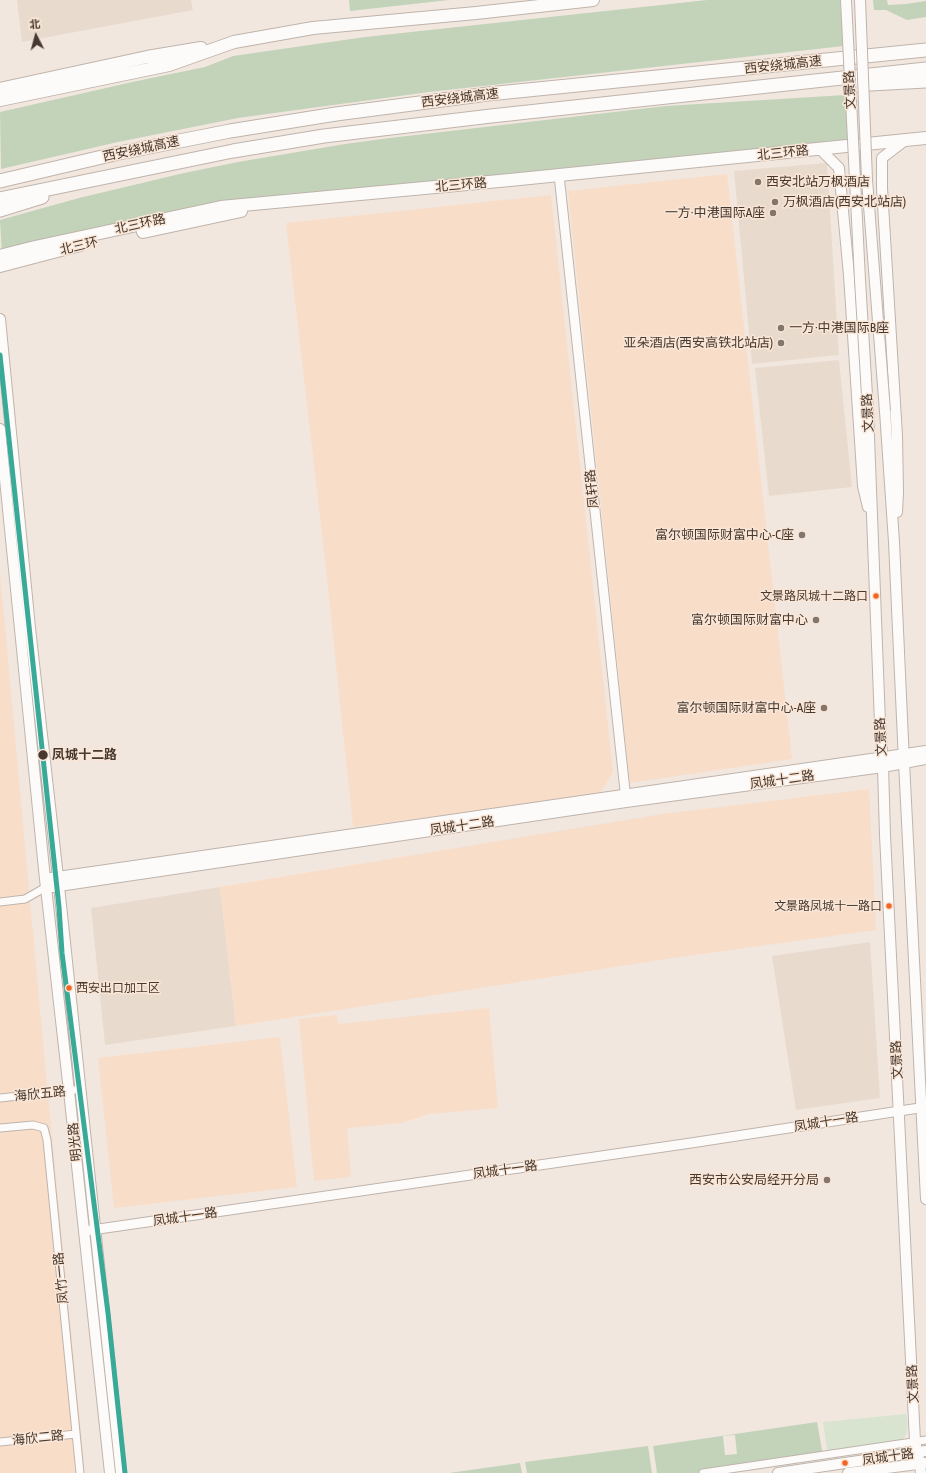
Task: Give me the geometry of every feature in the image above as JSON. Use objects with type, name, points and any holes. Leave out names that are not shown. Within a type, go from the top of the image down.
[{"type":"highway","points":[[0,89],[147,57],[313,28],[476,13],[593,0]]},
{"type":"highway","points":[[0,100],[169,65],[234,42]]},
{"type":"highway","name":"西安绕城高速","points":[[0,181],[16,176],[230,131],[336,114],[488,94],[923,50]]},
{"type":"highway","name":"西安绕城高速","points":[[0,210],[9,200],[233,151],[324,136],[499,115],[926,68]]},
{"type":"highway","points":[[664,97],[926,81]]},
{"type":"highway","name":"北三环路","points":[[0,256],[34,247],[221,207],[821,150],[926,138]]},
{"type":"highway","name":"北三环","points":[[0,266],[82,245],[220,216],[275,202]]},
{"type":"main road","name":"文景路","points":[[846,0],[874,531],[882,762],[915,1441],[922,1452],[922,1467]]},
{"type":"main road","name":"文景路","points":[[860,0],[867,180],[894,542],[904,758],[924,1107],[926,1199]]},
{"type":"main road","points":[[894,542],[898,492],[897,436],[883,204],[882,158],[904,141]]},
{"type":"main road","points":[[821,150],[839,168],[849,275],[863,486],[874,531]]},
{"type":"main road","name":"明光路","points":[[0,320],[30,628],[59,881],[75,1090],[90,1231],[121,1473]]},
{"type":"main road","name":"明光路","points":[[0,429],[46,883],[75,1090]]},
{"type":"main road","name":"凤城十二路","points":[[46,883],[882,762],[904,758],[926,751]]},
{"type":"main road","name":"凤城十二路","points":[[904,758],[926,759]]},
{"type":"main road","name":"明光路","points":[[90,1231],[110,1473]]},
{"type":"main road","name":"凤城十路","points":[[778,1473],[922,1452]]},
{"type":"main road","name":"凤城十路","points":[[848,1473],[922,1467]]},
{"type":"street","name":"凤轩路","points":[[559,175],[625,798]]},
{"type":"street","name":"凤城十二路","points":[[0,902],[25,899],[46,883]]},
{"type":"street","name":"海欣五路","points":[[0,1098],[75,1090]]},
{"type":"street","name":"凤城十一路","points":[[90,1231],[924,1107]]},
{"type":"street","name":"凤竹一路","points":[[0,1128],[33,1124],[44,1128],[47,1140],[80,1473]]},
{"type":"street","name":"海欣二路","points":[[0,1442],[76,1434]]},
{"type":"street","points":[[703,1473],[926,1440]]},
{"type":"shaded area","points":[[17,0],[191,0],[193,10],[22,42]]},
{"type":"shaded area","points":[[827,163],[839,355],[752,364],[734,171]]},
{"type":"shaded area","points":[[727,174],[792,759],[630,783],[568,191]]},
{"type":"shaded area","points":[[551,195],[613,772],[599,795],[353,827],[326,569],[286,223]]},
{"type":"shaded area","points":[[839,360],[852,487],[769,496],[755,368]]},
{"type":"shaded area","points":[[0,572],[46,1075],[85,1473],[0,1473]]},
{"type":"shaded area","points":[[869,789],[876,930],[673,958],[236,1026],[220,887],[662,814]]},
{"type":"shaded area","points":[[220,887],[236,1026],[105,1045],[91,908]]},
{"type":"shaded area","points":[[870,942],[880,1098],[796,1110],[772,956]]},
{"type":"shaded area","points":[[489,1008],[498,1108],[429,1114],[402,1123],[347,1128],[351,1177],[314,1181],[299,1019],[337,1015],[338,1024]]},
{"type":"shaded area","points":[[280,1037],[297,1187],[114,1208],[98,1058]]},
{"type":"green space","points":[[349,0],[449,0],[350,11]]},
{"type":"green space","points":[[707,0],[840,0],[844,46],[429,92],[238,118],[118,142],[1,169],[0,112],[205,67],[233,56],[365,37]]},
{"type":"green space","points":[[873,0],[887,0],[888,5],[926,1],[926,17],[907,20],[886,10],[874,10]]},
{"type":"green space","points":[[845,95],[848,141],[295,200],[2,256],[0,220],[79,198],[238,162],[390,138],[666,106]]},
{"type":"green space","points":[[906,1414],[907,1428],[906,1434],[902,1441],[828,1455],[823,1422]]},
{"type":"green space","points":[[817,1422],[823,1456],[707,1473],[657,1473],[653,1446]],"holes":[[[735,1435],[737,1454],[725,1455],[723,1436]]]},
{"type":"green space","points":[[648,1446],[652,1473],[527,1473],[525,1462]]},
{"type":"green space","points":[[520,1463],[522,1473],[449,1473]]},
{"type":"transit line","points":[[0,355],[59,907],[62,953],[108,1313],[125,1473]]},
{"type":"place","name":"西安北站万枫酒店","points":[[758,182]]},
{"type":"place","name":"万枫酒店(西安北站店)","points":[[775,202]]},
{"type":"place","name":"一方·中港国际A座","points":[[773,213]]},
{"type":"place","name":"一方·中港国际B座","points":[[781,328]]},
{"type":"place","name":"亚朵酒店(西安高铁北站店)","points":[[781,343]]},
{"type":"place","name":"富尔顿国际财富中心-C座","points":[[802,535]]},
{"type":"place","name":"文景路凤城十二路口","points":[[876,596]]},
{"type":"place","name":"富尔顿国际财富中心","points":[[816,620]]},
{"type":"place","name":"富尔顿国际财富中心-A座","points":[[824,708]]},
{"type":"place","name":"凤城十二路","points":[[43,755]]},
{"type":"place","name":"文景路凤城十一路口","points":[[889,906]]},
{"type":"place","name":"西安出口加工区","points":[[69,988]]},
{"type":"place","name":"西安市公安局经开分局","points":[[827,1180]]}]
